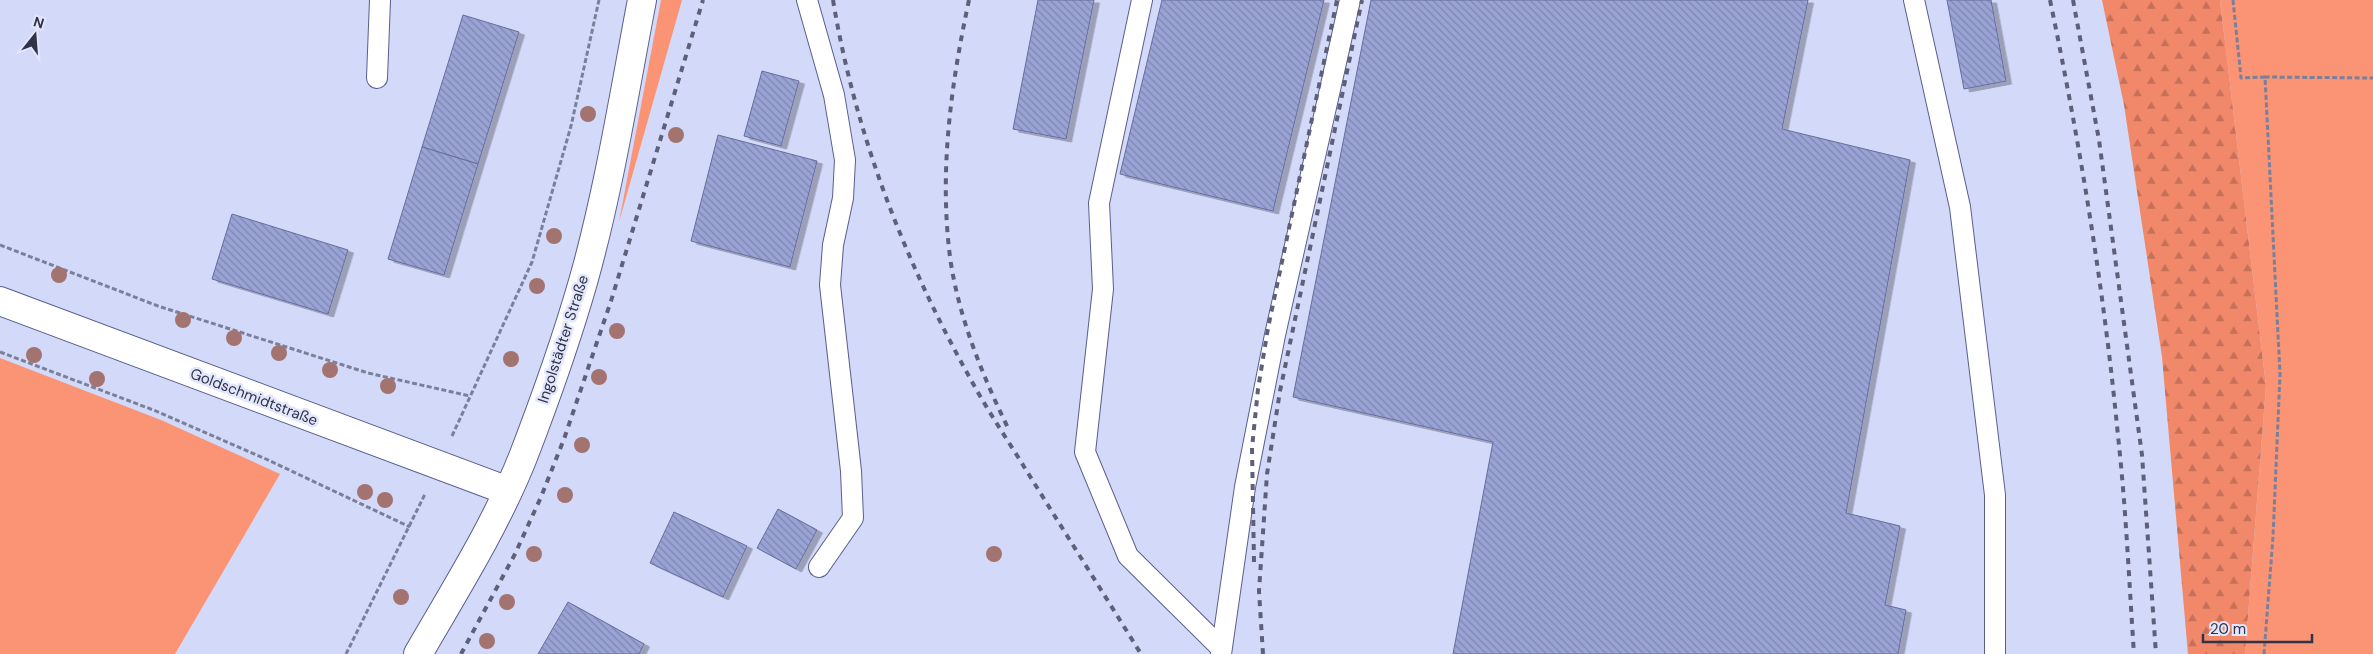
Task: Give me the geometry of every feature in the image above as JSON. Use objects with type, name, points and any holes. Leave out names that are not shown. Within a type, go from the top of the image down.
[{"type":"street","name":"Ingolstädter Straße","points":[[418,654],[484,541],[508,491],[526,449],[570,323],[583,281],[602,198],[642,0]]},
{"type":"street","name":"Goldschmidtstraße","points":[[0,301],[508,491]]},
{"type":"lane","points":[[377,78],[380,0]]},
{"type":"lane","points":[[807,0],[834,95],[845,160],[843,198],[833,245],[830,285],[852,471],[853,518],[819,567]]},
{"type":"lane","points":[[1142,0],[1099,203],[1103,289],[1084,452],[1128,556],[1221,651]]},
{"type":"lane","points":[[1221,651],[1244,487],[1275,334],[1350,0]]},
{"type":"lane","points":[[1914,0],[1960,207],[1990,447],[1995,495],[1995,654]]},
{"type":"path","points":[[346,654],[410,527],[532,262],[571,126],[599,0]]},
{"type":"path","points":[[2233,0],[2241,78],[2373,78]]},
{"type":"path","points":[[2264,654],[2273,537],[2280,374],[2265,77]]},
{"type":"path","points":[[0,245],[158,306],[368,374],[470,396]]},
{"type":"path","points":[[0,352],[164,415],[266,459],[410,527]]},
{"type":"shaded area","points":[[661,0],[682,0],[619,222]]},
{"type":"shaded area","points":[[2220,0],[2373,0],[2373,654],[2245,654],[2266,386]]},
{"type":"shaded area","points":[[0,358],[161,420],[280,474],[175,654],[0,654]]},
{"type":"green space","points":[[2102,0],[2220,0],[2266,386],[2245,654],[2188,654],[2162,357],[2124,105]]},
{"type":"building","points":[[1038,0],[1094,0],[1066,139],[1013,129]]},
{"type":"building","points":[[1162,0],[1324,0],[1273,211],[1120,174]]},
{"type":"building","points":[[1371,0],[1808,0],[1782,129],[1910,160],[1846,513],[1900,526],[1885,605],[1906,610],[1898,654],[1453,654],[1493,442],[1293,397]]},
{"type":"building","points":[[1947,0],[1991,0],[2006,81],[1964,89]]},
{"type":"building","points":[[463,15],[519,32],[478,164],[422,147]]},
{"type":"building","points":[[762,71],[799,81],[781,146],[744,136]]},
{"type":"building","points":[[718,135],[817,161],[790,267],[691,241]]},
{"type":"building","points":[[422,147],[478,164],[444,275],[388,259]]},
{"type":"building","points":[[232,214],[348,250],[328,314],[212,279]]},
{"type":"building","points":[[778,509],[817,530],[796,569],[757,548]]},
{"type":"building","points":[[674,512],[747,546],[723,597],[650,563]]},
{"type":"building","points":[[568,602],[644,644],[639,654],[538,654]]},
{"type":"railway","points":[[461,654],[515,554],[541,497],[564,439],[611,301],[703,0]]},
{"type":"railway","points":[[833,0],[842,50],[854,99],[869,147],[903,242],[924,288],[982,400],[1141,654]]},
{"type":"railway","points":[[969,0],[952,96],[946,160],[947,225],[950,257],[965,324],[981,368],[1009,430]]},
{"type":"railway","points":[[1254,562],[1252,448],[1258,389],[1268,328],[1337,0]]},
{"type":"railway","points":[[1263,654],[1259,591],[1267,474],[1280,391],[1362,0]]},
{"type":"railway","points":[[2050,0],[2081,163],[2106,327],[2123,490],[2134,654]]},
{"type":"railway","points":[[2073,0],[2099,140],[2142,455],[2156,654]]}]
